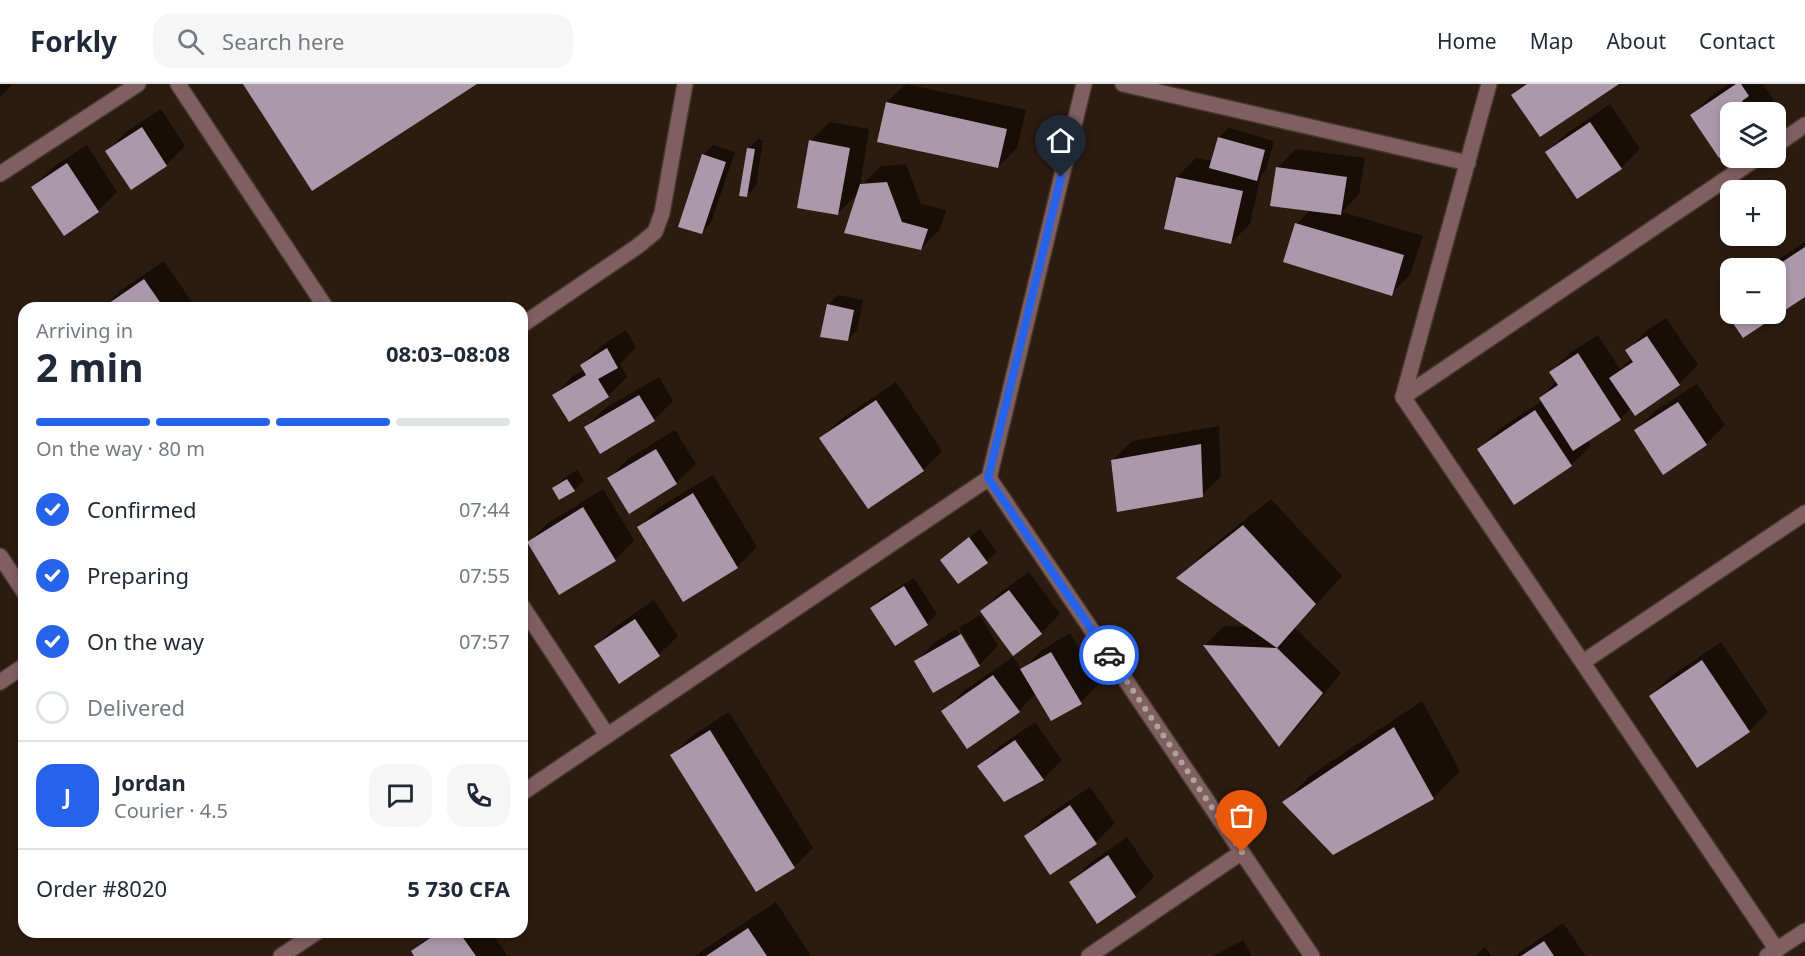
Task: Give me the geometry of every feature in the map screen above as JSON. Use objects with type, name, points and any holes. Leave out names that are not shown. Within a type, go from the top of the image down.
[{"type":"street","points":[[0,174],[138,84]]},
{"type":"street","points":[[178,84],[322,302]]},
{"type":"street","points":[[528,321],[655,232],[662,213],[685,84]]},
{"type":"street","points":[[528,789],[988,478],[1084,84]]},
{"type":"street","points":[[1123,84],[1468,163]]},
{"type":"street","points":[[1489,84],[1403,397],[1583,662],[1772,953],[1805,931]]},
{"type":"street","points":[[1786,138],[1805,125]]},
{"type":"street","points":[[1403,397],[1742,168]]},
{"type":"street","points":[[988,478],[1312,956]]},
{"type":"street","points":[[1583,662],[1805,513]]},
{"type":"street","points":[[0,556],[18,583]]},
{"type":"street","points":[[528,615],[607,735]]},
{"type":"street","points":[[0,682],[18,670]]},
{"type":"street","points":[[1089,956],[1242,852]]},
{"type":"street","points":[[284,955],[308,938]]},
{"type":"building","points":[[243,84],[477,84],[312,191]]},
{"type":"building","points":[[1527,84],[1619,84],[1540,137],[1511,95]]},
{"type":"building","points":[[1736,84],[1741,84],[1749,96],[1743,102],[1720,102],[1719,158],[1690,115]]},
{"type":"building","points":[[886,102],[1007,129],[998,168],[877,142]]},
{"type":"building","points":[[1590,122],[1622,169],[1577,199],[1545,152]]},
{"type":"building","points":[[142,127],[167,166],[131,190],[105,151]]},
{"type":"building","points":[[1218,137],[1265,150],[1257,181],[1209,168]]},
{"type":"building","points":[[809,140],[850,148],[838,215],[797,208]]},
{"type":"building","points":[[747,148],[755,149],[747,197],[739,196]]},
{"type":"building","points":[[702,154],[726,162],[702,234],[678,227]]},
{"type":"building","points":[[67,163],[99,212],[64,236],[31,187]]},
{"type":"building","points":[[1276,167],[1347,177],[1341,215],[1270,206]]},
{"type":"building","points":[[1176,177],[1243,191],[1231,244],[1164,229]]},
{"type":"building","points":[[887,182],[902,222],[928,229],[921,250],[844,233],[860,184]]},
{"type":"building","points":[[1295,223],[1404,255],[1392,296],[1283,262]]},
{"type":"building","points":[[1805,247],[1805,297],[1786,310],[1786,259]]},
{"type":"building","points":[[144,279],[160,302],[111,302]]},
{"type":"building","points":[[827,304],[854,310],[848,341],[820,337]]},
{"type":"building","points":[[1734,324],[1764,324],[1743,338]]},
{"type":"building","points":[[1647,336],[1680,385],[1635,416],[1609,378],[1633,362],[1625,350]]},
{"type":"building","points":[[607,348],[618,368],[598,379],[609,397],[569,422],[552,395],[586,375],[580,365]]},
{"type":"building","points":[[1578,353],[1621,420],[1573,451],[1539,398],[1558,385],[1549,372]]},
{"type":"building","points":[[639,395],[655,421],[600,454],[584,427]]},
{"type":"building","points":[[876,400],[924,471],[868,509],[819,438]]},
{"type":"building","points":[[1678,402],[1707,445],[1663,475],[1634,430]]},
{"type":"building","points":[[1535,410],[1572,466],[1514,505],[1477,449]]},
{"type":"building","points":[[1201,444],[1203,497],[1117,512],[1111,460]]},
{"type":"building","points":[[656,449],[677,484],[629,514],[607,478]]},
{"type":"building","points":[[567,479],[575,491],[559,500],[552,488]]},
{"type":"building","points":[[693,493],[738,568],[683,602],[637,527]]},
{"type":"building","points":[[583,507],[616,561],[559,595],[528,541]]},
{"type":"building","points":[[1243,525],[1316,604],[1277,648],[1176,578]]},
{"type":"building","points":[[969,537],[988,563],[958,584],[940,560]]},
{"type":"building","points":[[904,586],[928,625],[895,646],[870,608]]},
{"type":"building","points":[[1009,590],[1042,634],[1013,656],[980,611]]},
{"type":"building","points":[[635,619],[660,656],[619,684],[594,646]]},
{"type":"building","points":[[961,634],[980,666],[933,693],[914,661]]},
{"type":"building","points":[[1203,645],[1277,648],[1323,693],[1279,747]]},
{"type":"building","points":[[1051,652],[1082,704],[1051,721],[1020,669]]},
{"type":"building","points":[[1702,660],[1750,732],[1697,768],[1649,696]]},
{"type":"building","points":[[993,675],[1020,712],[967,749],[941,711]]},
{"type":"building","points":[[1394,727],[1434,799],[1333,855],[1282,802]]},
{"type":"building","points":[[710,730],[795,868],[756,892],[670,755]]},
{"type":"building","points":[[1015,740],[1044,780],[1004,802],[977,766]]},
{"type":"building","points":[[1070,805],[1097,844],[1050,875],[1024,836]]},
{"type":"building","points":[[1108,855],[1136,897],[1097,924],[1069,882]]},
{"type":"building","points":[[748,928],[767,956],[706,956]]},
{"type":"building","points":[[430,938],[463,938],[476,956],[414,956],[411,951]]},
{"type":"building","points":[[1544,941],[1554,956],[1521,956]]},
{"type":"way so far","points":[[1109,655],[1242,852]]},
{"type":"route","points":[[1061,177],[988,478],[1109,655]]}]
